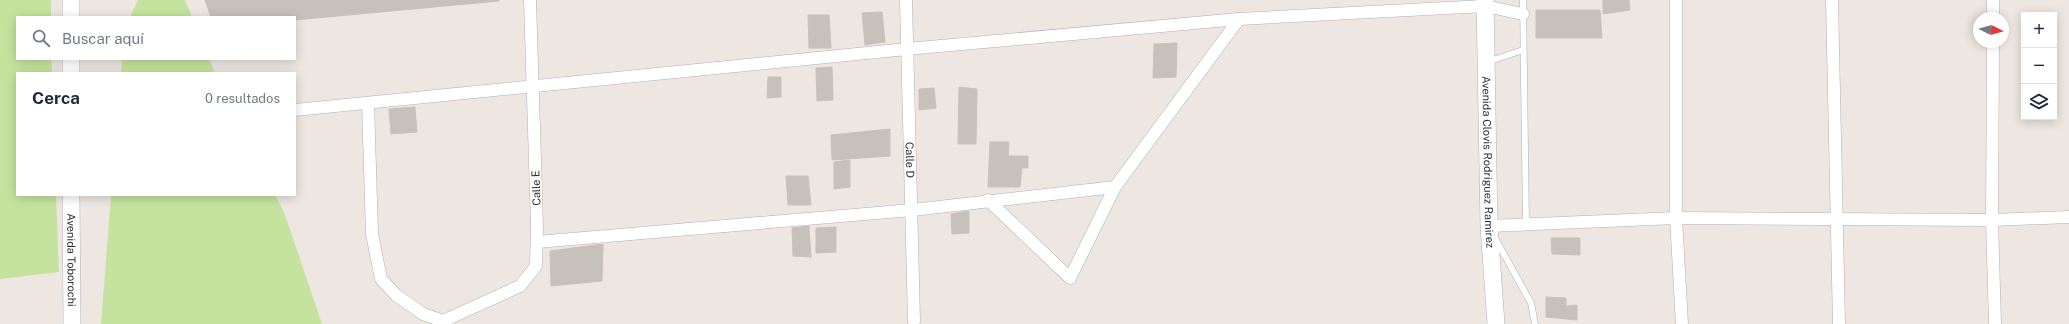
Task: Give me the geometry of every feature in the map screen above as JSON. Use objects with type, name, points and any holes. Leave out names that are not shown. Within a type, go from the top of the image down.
[{"type":"main road","points":[[71,0],[71,16]]},
{"type":"main road","name":"Avenida Clovis Rodriguez Ramirez","points":[[1485,3],[1489,226],[1496,324]]},
{"type":"main road","points":[[71,60],[71,72]]},
{"type":"main road","name":"Avenida Toborochi","points":[[71,196],[72,324]]},
{"type":"street","name":"Calle E","points":[[368,103],[372,234],[381,279],[396,295],[423,314],[443,321],[520,286],[536,266],[537,242],[530,0]]},
{"type":"street","name":"Calle D","points":[[906,0],[914,321]]},
{"type":"street","points":[[1676,0],[1676,218],[1682,324]]},
{"type":"street","points":[[1832,0],[1839,324]]},
{"type":"street","points":[[1993,0],[1993,12]]},
{"type":"street","points":[[296,110],[907,49],[1239,19],[1485,3],[1523,14]]},
{"type":"street","points":[[988,200],[1070,278],[1115,187],[1239,19]]},
{"type":"street","points":[[1992,48],[1992,220],[1995,324]]},
{"type":"street","points":[[537,242],[912,210],[988,200],[1115,187]]},
{"type":"street","points":[[1489,226],[1676,218],[1992,220],[2069,217]]},
{"type":"lane","points":[[1523,0],[1526,224]]},
{"type":"lane","points":[[1486,62],[1523,50]]},
{"type":"lane","points":[[1489,226],[1531,303],[1535,324]]},
{"type":"green space","points":[[0,0],[51,0],[51,16],[16,16],[16,60],[51,60],[52,72],[16,72],[16,196],[56,196],[59,272],[0,279]]},
{"type":"green space","points":[[138,0],[185,0],[192,16],[130,16]]},
{"type":"green space","points":[[122,60],[209,60],[215,72],[121,72]]},
{"type":"green space","points":[[111,196],[276,196],[284,212],[322,324],[101,324]]},
{"type":"building","points":[[205,0],[499,0],[296,20],[296,16],[211,16]]},
{"type":"building","points":[[1603,0],[1629,0],[1630,10],[1603,14]]},
{"type":"building","points":[[1536,10],[1600,10],[1602,38],[1536,38]]},
{"type":"building","points":[[882,12],[885,42],[865,45],[862,13]]},
{"type":"building","points":[[808,15],[829,15],[831,48],[809,48]]},
{"type":"building","points":[[1177,43],[1176,77],[1153,78],[1154,44]]},
{"type":"building","points":[[832,67],[833,100],[817,101],[816,68]]},
{"type":"building","points":[[768,77],[781,77],[781,97],[767,98]]},
{"type":"building","points":[[959,87],[977,89],[976,144],[958,144]]},
{"type":"building","points":[[934,88],[936,108],[919,110],[919,89]]},
{"type":"building","points":[[415,107],[417,132],[391,134],[389,109]]},
{"type":"building","points":[[890,129],[890,156],[832,160],[831,135]]},
{"type":"building","points":[[990,142],[1009,142],[1008,156],[1028,156],[1028,168],[1022,168],[1020,187],[988,187]]},
{"type":"building","points":[[850,160],[850,187],[834,189],[834,162]]},
{"type":"building","points":[[786,176],[808,176],[811,205],[788,205]]},
{"type":"building","points":[[969,211],[969,233],[952,234],[951,214]]},
{"type":"building","points":[[809,226],[811,257],[793,256],[792,228]]},
{"type":"building","points":[[836,227],[836,252],[816,253],[816,228]]},
{"type":"building","points":[[1551,238],[1580,238],[1580,255],[1552,254]]},
{"type":"building","points":[[603,244],[602,281],[551,286],[550,251]]},
{"type":"building","points":[[1546,297],[1566,298],[1566,306],[1577,305],[1577,320],[1546,317]]}]
